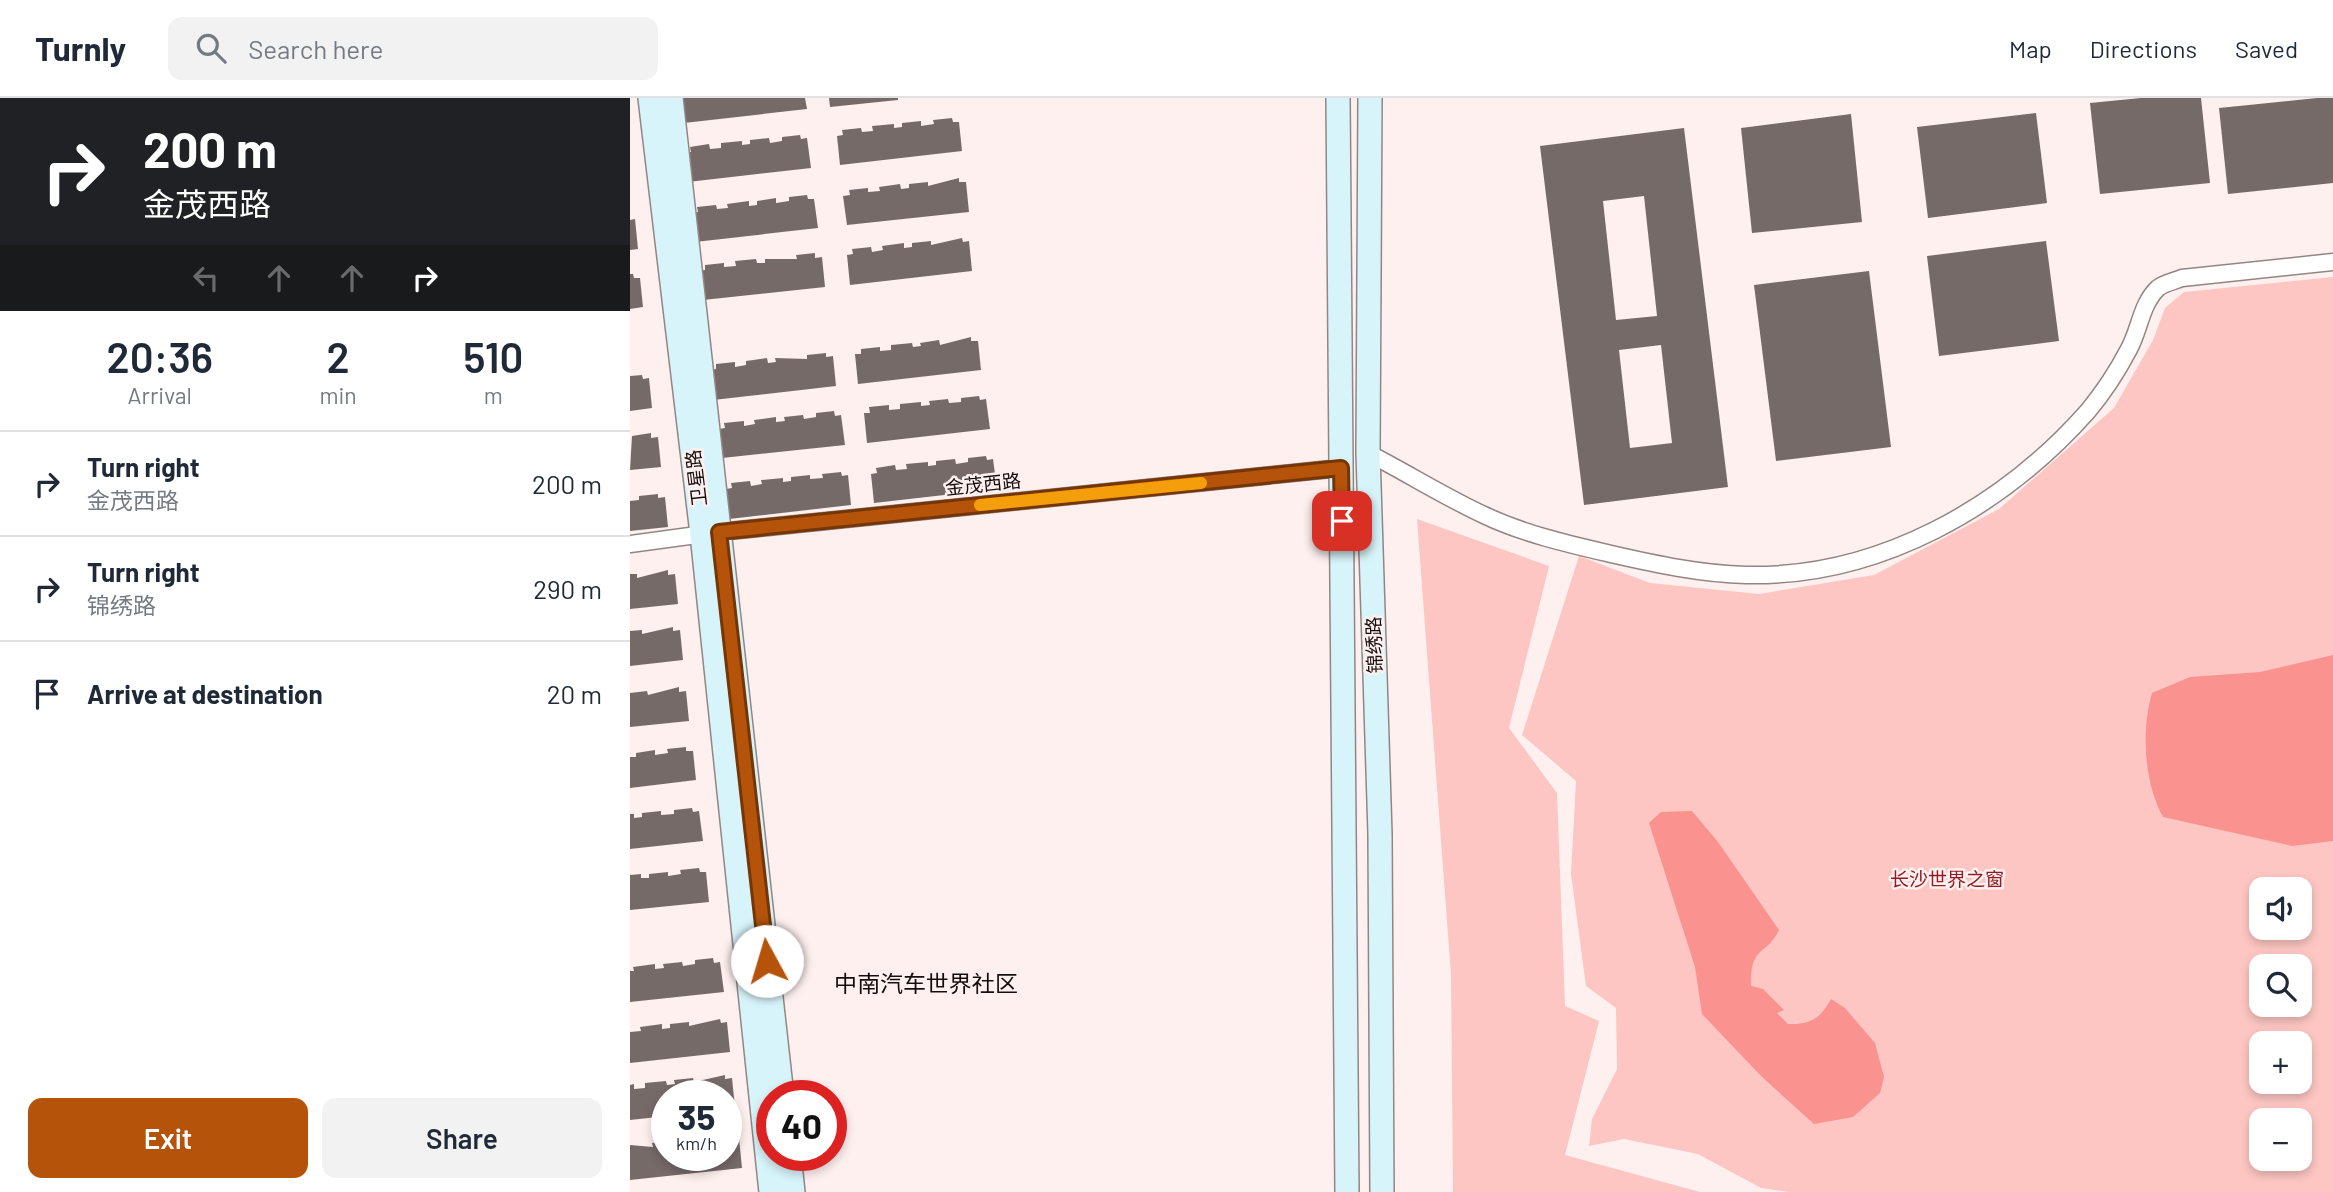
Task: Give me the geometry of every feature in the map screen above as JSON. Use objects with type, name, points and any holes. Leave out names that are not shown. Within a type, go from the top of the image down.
[{"type":"main road","name":"卫星路","points":[[650,98],[711,533],[771,1192]]},
{"type":"main road","points":[[671,98],[711,533],[780,1080]]},
{"type":"main road","name":"锦绣路","points":[[1338,98],[1347,1192]]},
{"type":"main road","name":"锦绣路","points":[[1370,98],[1368,453],[1380,834],[1382,1192]]},
{"type":"main road","points":[[791,1171],[793,1192]]},
{"type":"street","points":[[1368,453],[1485,516],[1557,541],[1658,565],[1745,575],[1807,572],[1865,561],[1921,538],[1967,513],[2026,471],[2088,410],[2130,349],[2146,305],[2159,286],[2182,278],[2333,262]]},
{"type":"street","name":"金茂西路","points":[[630,544],[711,533],[1341,468]]},
{"type":"green space","name":"长沙世界之窗","points":[[2333,277],[2333,1192],[1789,1192],[1761,1188],[1698,1154],[1624,1139],[1589,1146],[1592,1119],[1617,1069],[1616,1008],[1586,986],[1571,874],[1576,781],[1522,735],[1579,556],[1650,583],[1759,594],[1874,575],[1999,509],[2114,408],[2153,340],[2165,308],[2184,292]]},
{"type":"green space","points":[[1417,519],[1549,566],[1509,728],[1557,793],[1565,1006],[1599,1021],[1565,1155],[1700,1192],[1453,1192],[1451,975]]},
{"type":"shaded area","points":[[2333,655],[2333,841],[2292,846],[2163,817],[2152,788],[2146,756],[2146,723],[2152,693],[2190,677],[2260,672]]},
{"type":"shaded area","points":[[1692,811],[1718,842],[1779,930],[1753,963],[1751,986],[1763,989],[1784,1010],[1777,1013],[1788,1024],[1809,1022],[1823,1011],[1831,999],[1845,1008],[1875,1043],[1884,1077],[1880,1093],[1853,1117],[1814,1124],[1761,1076],[1702,1014],[1695,967],[1649,823],[1661,812]]},
{"type":"building","points":[[681,98],[805,98],[807,109],[684,123]]},
{"type":"building","points":[[829,98],[898,98],[898,100],[830,107]]},
{"type":"building","points":[[2141,98],[2201,98],[2210,183],[2100,194],[2090,103]]},
{"type":"building","points":[[2333,98],[2333,183],[2228,194],[2219,108]]},
{"type":"building","points":[[2036,113],[2047,203],[1928,218],[1917,127]]},
{"type":"building","points":[[1851,114],[1862,222],[1752,233],[1741,128]]},
{"type":"building","points":[[952,118],[953,122],[959,122],[962,151],[840,165],[837,136],[843,135],[842,130],[861,128],[862,132],[873,131],[872,126],[894,124],[894,128],[902,127],[902,123],[921,121],[921,126],[934,124],[933,120]]},
{"type":"building","points":[[1684,128],[1728,487],[1584,505],[1540,146]],"holes":[[[1644,196],[1657,316],[1616,320],[1603,201]],[[1661,345],[1672,443],[1630,448],[1619,350]]]},
{"type":"building","points":[[800,135],[801,139],[807,138],[811,168],[688,182],[685,152],[691,152],[690,147],[709,144],[710,149],[721,148],[721,143],[742,141],[742,145],[750,144],[750,140],[769,138],[770,143],[782,141],[782,137]]},
{"type":"building","points":[[959,178],[959,182],[966,182],[969,212],[847,225],[843,196],[850,195],[849,190],[868,188],[868,192],[880,191],[879,187],[900,184],[901,189],[909,188],[909,184],[928,182],[928,186]]},
{"type":"building","points":[[807,195],[808,199],[814,199],[818,228],[695,242],[692,213],[698,212],[697,207],[716,205],[717,209],[728,208],[727,204],[749,201],[749,206],[757,205],[757,201],[776,198],[776,203],[789,201],[789,197]]},
{"type":"building","points":[[635,219],[638,249],[630,250],[630,220]]},
{"type":"building","points":[[962,238],[963,242],[969,241],[972,271],[850,285],[847,255],[853,254],[852,249],[871,247],[872,252],[883,250],[882,246],[904,243],[904,248],[912,247],[912,243],[931,241],[931,245]]},
{"type":"building","points":[[2046,241],[2059,341],[1939,356],[1927,256]]},
{"type":"building","points":[[815,253],[815,258],[822,257],[825,287],[703,300],[699,271],[705,270],[705,265],[724,263],[724,267],[736,266],[735,261],[756,259],[757,263],[765,263],[765,259],[797,259],[796,255]]},
{"type":"building","points":[[1869,271],[1891,447],[1776,461],[1754,285]]},
{"type":"building","points":[[630,274],[633,274],[634,278],[640,278],[643,307],[630,309]]},
{"type":"building","points":[[971,337],[971,341],[978,341],[981,370],[858,384],[855,354],[861,354],[861,349],[880,347],[880,351],[891,350],[891,345],[912,343],[913,347],[939,340],[940,345]]},
{"type":"building","points":[[826,353],[826,357],[833,356],[836,386],[713,400],[710,370],[716,369],[716,364],[735,362],[735,367],[746,365],[746,361],[767,358],[768,363],[776,362],[775,358],[807,359],[807,355]]},
{"type":"building","points":[[642,375],[643,379],[649,378],[652,408],[630,411],[630,376]]},
{"type":"building","points":[[979,396],[980,400],[986,399],[990,429],[867,443],[864,413],[870,413],[869,407],[889,405],[889,410],[900,409],[900,404],[921,402],[921,406],[930,405],[929,401],[948,399],[949,403],[961,402],[961,398]]},
{"type":"building","points":[[834,411],[835,416],[841,415],[845,445],[722,458],[719,429],[725,428],[724,423],[744,421],[744,426],[755,424],[754,420],[776,417],[776,422],[785,421],[784,417],[803,415],[804,419],[816,417],[816,413]]},
{"type":"building","points":[[651,433],[651,438],[658,437],[661,467],[630,470],[632,436]]},
{"type":"building","points":[[986,456],[987,460],[993,459],[997,489],[874,503],[871,474],[877,473],[876,468],[895,465],[896,470],[907,469],[906,464],[928,462],[928,466],[936,465],[936,461],[955,459],[956,464],[968,462],[968,458]]},
{"type":"building","points":[[841,472],[842,476],[848,475],[851,505],[729,519],[726,489],[732,488],[731,483],[750,481],[751,486],[762,484],[761,480],[783,478],[783,482],[791,481],[791,477],[810,475],[810,479],[823,478],[822,474]]},
{"type":"building","points":[[658,494],[658,498],[665,497],[668,527],[630,531],[630,501],[639,500],[639,496]]},
{"type":"building","points":[[668,570],[668,575],[675,574],[678,604],[630,609],[630,574],[637,574],[637,578]]},
{"type":"building","points":[[673,627],[673,631],[680,630],[683,660],[630,666],[630,631],[642,630],[642,634]]},
{"type":"building","points":[[679,687],[679,692],[686,691],[689,721],[630,727],[630,693],[647,691],[648,695]]},
{"type":"building","points":[[686,747],[686,751],[693,751],[696,780],[630,788],[630,757],[636,757],[636,753],[655,750],[655,755],[668,753],[667,749]]},
{"type":"building","points":[[692,808],[693,812],[699,811],[703,841],[630,849],[630,814],[634,814],[634,818],[642,817],[642,813],[661,811],[661,815],[674,814],[674,810]]},
{"type":"building","points":[[699,868],[700,872],[706,872],[709,902],[630,910],[630,875],[641,874],[641,878],[649,878],[649,874],[668,872],[668,876],[681,874],[680,870]]},
{"type":"building","points":[[713,958],[714,963],[720,962],[724,992],[630,1002],[630,971],[634,971],[633,967],[655,964],[655,969],[664,968],[663,964],[682,962],[683,966],[695,964],[695,960]]},
{"type":"building","points":[[720,1019],[721,1023],[727,1022],[730,1052],[630,1063],[630,1032],[641,1031],[640,1027],[662,1024],[662,1029],[670,1028],[670,1024],[689,1022],[689,1026]]},
{"type":"building","points":[[725,1075],[725,1079],[732,1080],[703,1080]]},
{"type":"building","points":[[651,1082],[651,1118],[630,1120],[630,1085],[634,1084],[634,1089],[645,1088],[645,1083]]},
{"type":"building","points":[[630,1145],[651,1147],[651,1171],[714,1171],[630,1180]]},
{"type":"slow traffic","points":[[980,505],[1201,483]]},
{"type":"district","name":"中南汽车世界社区","points":[[926,984]]},
{"type":"route","points":[[767,961],[719,532],[1341,468],[1342,521]]}]
